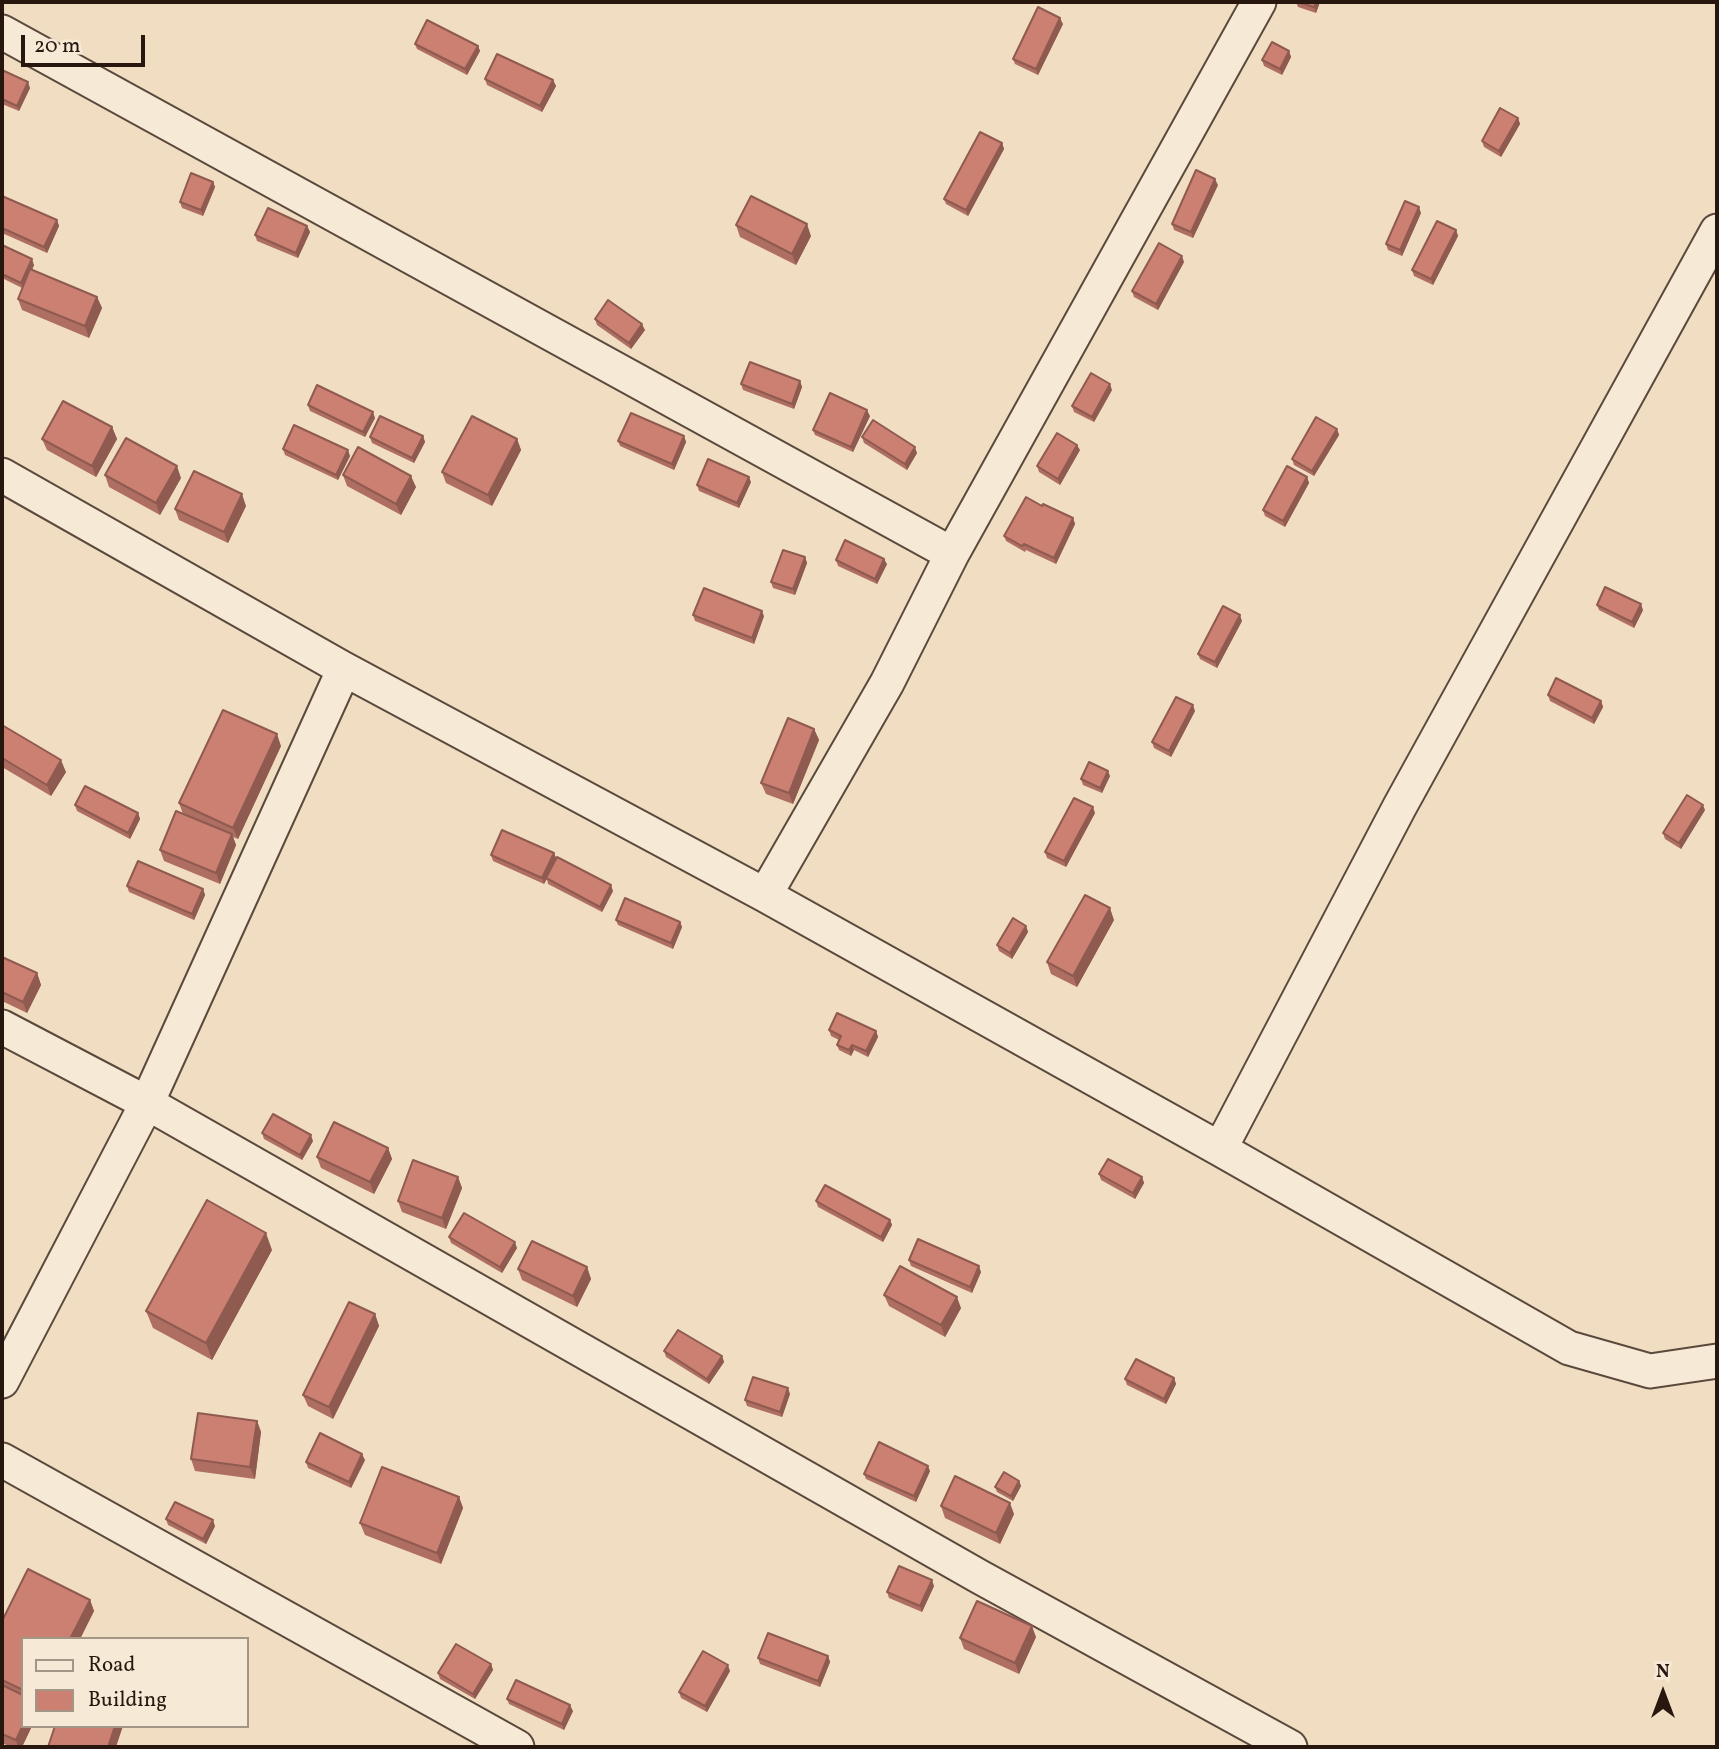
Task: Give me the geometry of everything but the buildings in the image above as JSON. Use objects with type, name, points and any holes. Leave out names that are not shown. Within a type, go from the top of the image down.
[{"type":"street","points":[[765,895],[887,683],[952,554],[1259,2]]},
{"type":"street","points":[[2,32],[952,554]]},
{"type":"street","points":[[1220,1149],[1400,806],[1717,232]]},
{"type":"street","points":[[2,475],[344,669],[765,895],[1569,1348],[1650,1371],[1717,1362]]},
{"type":"street","points":[[2,1381],[147,1103],[344,669]]},
{"type":"street","points":[[2,1027],[147,1103],[980,1577],[1290,1747]]},
{"type":"street","points":[[2,1460],[517,1747]]}]
